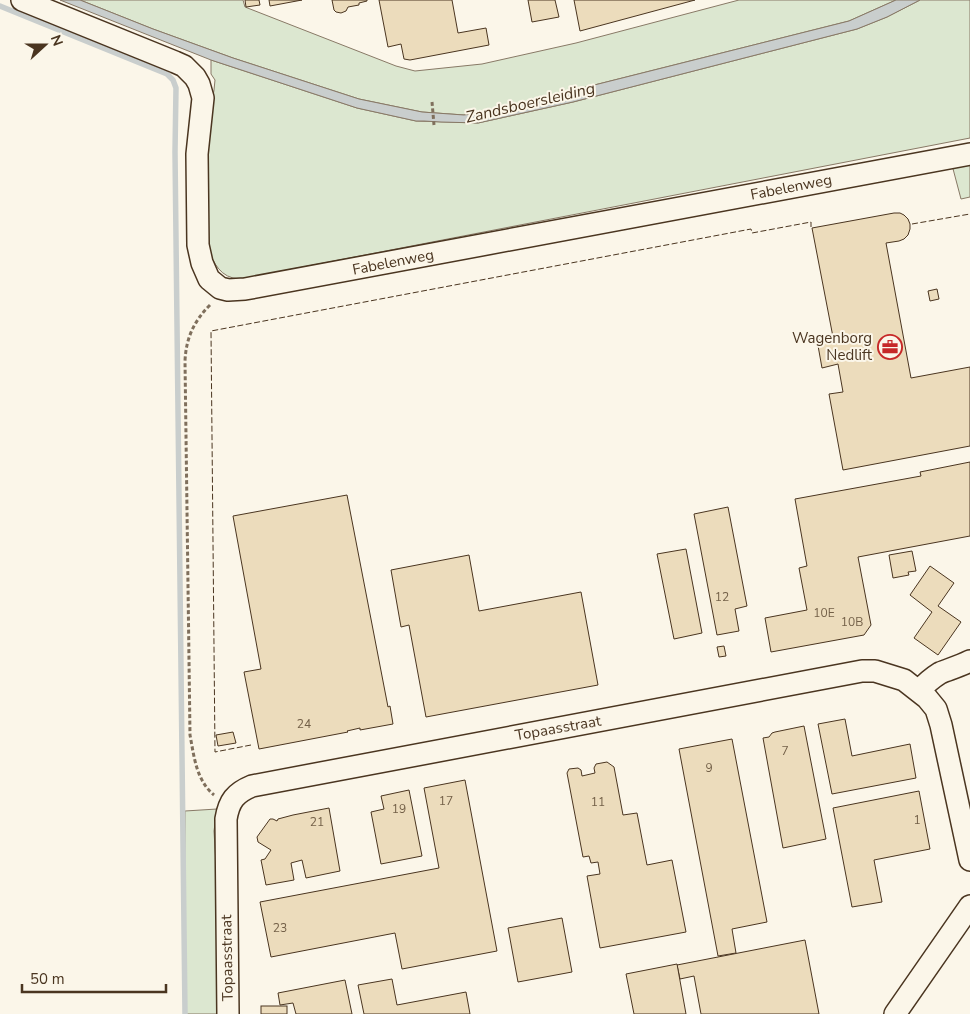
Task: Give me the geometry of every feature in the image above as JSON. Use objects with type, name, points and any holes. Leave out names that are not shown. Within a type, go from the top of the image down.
[{"type":"street","points":[[22,0],[184,66],[195,77],[203,98],[197,154],[199,254],[209,279],[220,288],[228,290]]},
{"type":"street","name":"Fabelenweg","points":[[228,290],[236,291],[255,288],[970,154]]},
{"type":"street","points":[[918,691],[940,674],[970,661]]},
{"type":"street","name":"Topaasstraat","points":[[228,1014],[226,819],[228,807],[234,797],[241,790],[252,786],[862,671],[875,671],[904,680],[927,698],[936,709],[942,725],[970,860]]},
{"type":"street","points":[[896,1014],[970,906]]},
{"type":"path","points":[[432,102],[434,125]]},
{"type":"path","points":[[228,290],[201,314],[193,327],[188,340],[185,361],[190,735],[195,763],[204,783],[210,792],[228,807]]},
{"type":"green space","points":[[80,0],[243,0],[245,7],[396,66],[415,71],[482,64],[576,43],[739,0],[896,0],[849,21],[491,111],[464,115],[422,112],[359,99],[233,58]]},
{"type":"green space","points":[[920,0],[970,0],[970,138],[246,278],[233,278],[223,273],[213,259],[206,243],[206,138],[215,80],[211,74],[211,60],[357,108],[416,121],[478,123],[573,102],[857,29],[887,17]]},
{"type":"green space","points":[[970,161],[970,197],[961,199],[952,165]]},
{"type":"green space","points":[[217,809],[214,831],[220,931],[221,1014],[185,1014],[185,811]]},
{"type":"water","name":"Zandsboersleiding","points":[[60,0],[80,0],[233,58],[359,99],[422,112],[464,115],[491,111],[849,21],[896,0],[920,0],[887,17],[857,29],[573,102],[478,123],[416,121],[357,108],[211,60]]},
{"type":"building","points":[[245,0],[259,0],[260,5],[246,7]]},
{"type":"building","points":[[269,0],[302,0],[270,6]]},
{"type":"building","points":[[332,0],[367,1],[348,7],[346,11],[341,13],[334,10]]},
{"type":"building","points":[[379,0],[452,0],[458,33],[486,28],[489,45],[410,60],[404,59],[401,44],[388,47]]},
{"type":"building","points":[[528,0],[555,0],[559,17],[532,22]]},
{"type":"building","points":[[574,0],[695,0],[580,31]]},
{"type":"building","points":[[894,213],[904,215],[910,224],[908,235],[904,239],[886,243],[911,378],[970,367],[970,446],[843,470],[829,394],[843,392],[838,364],[822,368],[817,340],[833,337],[812,228]]},
{"type":"building","points":[[937,289],[939,299],[930,301],[928,291]]},
{"type":"building","points":[[970,462],[970,536],[858,557],[871,625],[864,635],[771,652],[765,618],[807,610],[799,568],[807,566],[795,499],[921,476],[920,472]]},
{"type":"building","points":[[347,495],[388,707],[390,706],[393,724],[360,730],[360,728],[259,749],[244,672],[261,669],[233,516]]},
{"type":"building","points":[[728,507],[747,606],[735,609],[739,631],[717,635],[694,514]]},
{"type":"building","points":[[686,549],[702,633],[674,639],[657,554]]},
{"type":"building","points":[[912,551],[916,571],[908,572],[909,575],[893,578],[889,555]]},
{"type":"building","points":[[469,555],[479,611],[581,592],[598,685],[426,717],[409,625],[401,627],[391,570]]},
{"type":"building","points":[[930,566],[954,583],[938,606],[961,622],[938,655],[914,638],[932,612],[910,595]]},
{"type":"building","points":[[724,646],[726,656],[719,657],[717,647]]},
{"type":"building","points":[[845,719],[852,756],[910,744],[916,778],[832,794],[818,724]]},
{"type":"building","points":[[804,726],[826,839],[783,848],[763,738],[769,737],[775,732]]},
{"type":"building","points":[[233,732],[236,743],[218,746],[216,735]]},
{"type":"building","points":[[732,739],[767,922],[732,929],[736,953],[718,956],[679,749]]},
{"type":"building","points":[[607,762],[614,767],[623,815],[637,813],[647,865],[672,860],[686,932],[600,948],[587,876],[600,874],[598,862],[591,863],[589,856],[583,857],[567,773],[569,769],[578,768],[581,770],[582,776],[595,773],[594,768],[596,764]]},
{"type":"building","points":[[465,780],[497,951],[402,969],[395,933],[271,957],[260,902],[439,868],[424,788]]},
{"type":"building","points":[[409,790],[422,856],[381,864],[371,812],[384,809],[381,796]]},
{"type":"building","points":[[919,791],[930,849],[874,860],[882,902],[852,907],[833,808]]},
{"type":"building","points":[[329,808],[340,871],[306,878],[302,860],[291,863],[294,880],[266,885],[261,860],[265,859],[271,850],[258,842],[257,837],[270,819],[277,821],[278,819],[293,815]]},
{"type":"building","points":[[562,918],[572,972],[518,982],[508,928]]},
{"type":"building","points":[[805,940],[819,1014],[701,1014],[694,976],[680,979],[677,965]]},
{"type":"building","points":[[677,964],[686,1014],[634,1014],[626,974]]},
{"type":"building","points":[[392,979],[397,1005],[466,992],[470,1014],[364,1014],[358,985]]},
{"type":"building","points":[[345,980],[352,1014],[296,1014],[293,1003],[280,1005],[278,993]]},
{"type":"building","points":[[261,1006],[287,1006],[287,1014],[261,1014]]},
{"type":"waterway","points":[[0,6],[167,74],[173,80],[176,88],[175,152],[185,1014]]},
{"type":"fence","points":[[912,224],[970,214]]},
{"type":"fence","points":[[251,745],[215,752],[211,331],[751,229],[752,233],[811,222],[811,227]]},
{"type":"place","name":"Wagenborg Nedlift","points":[[890,347]]}]
